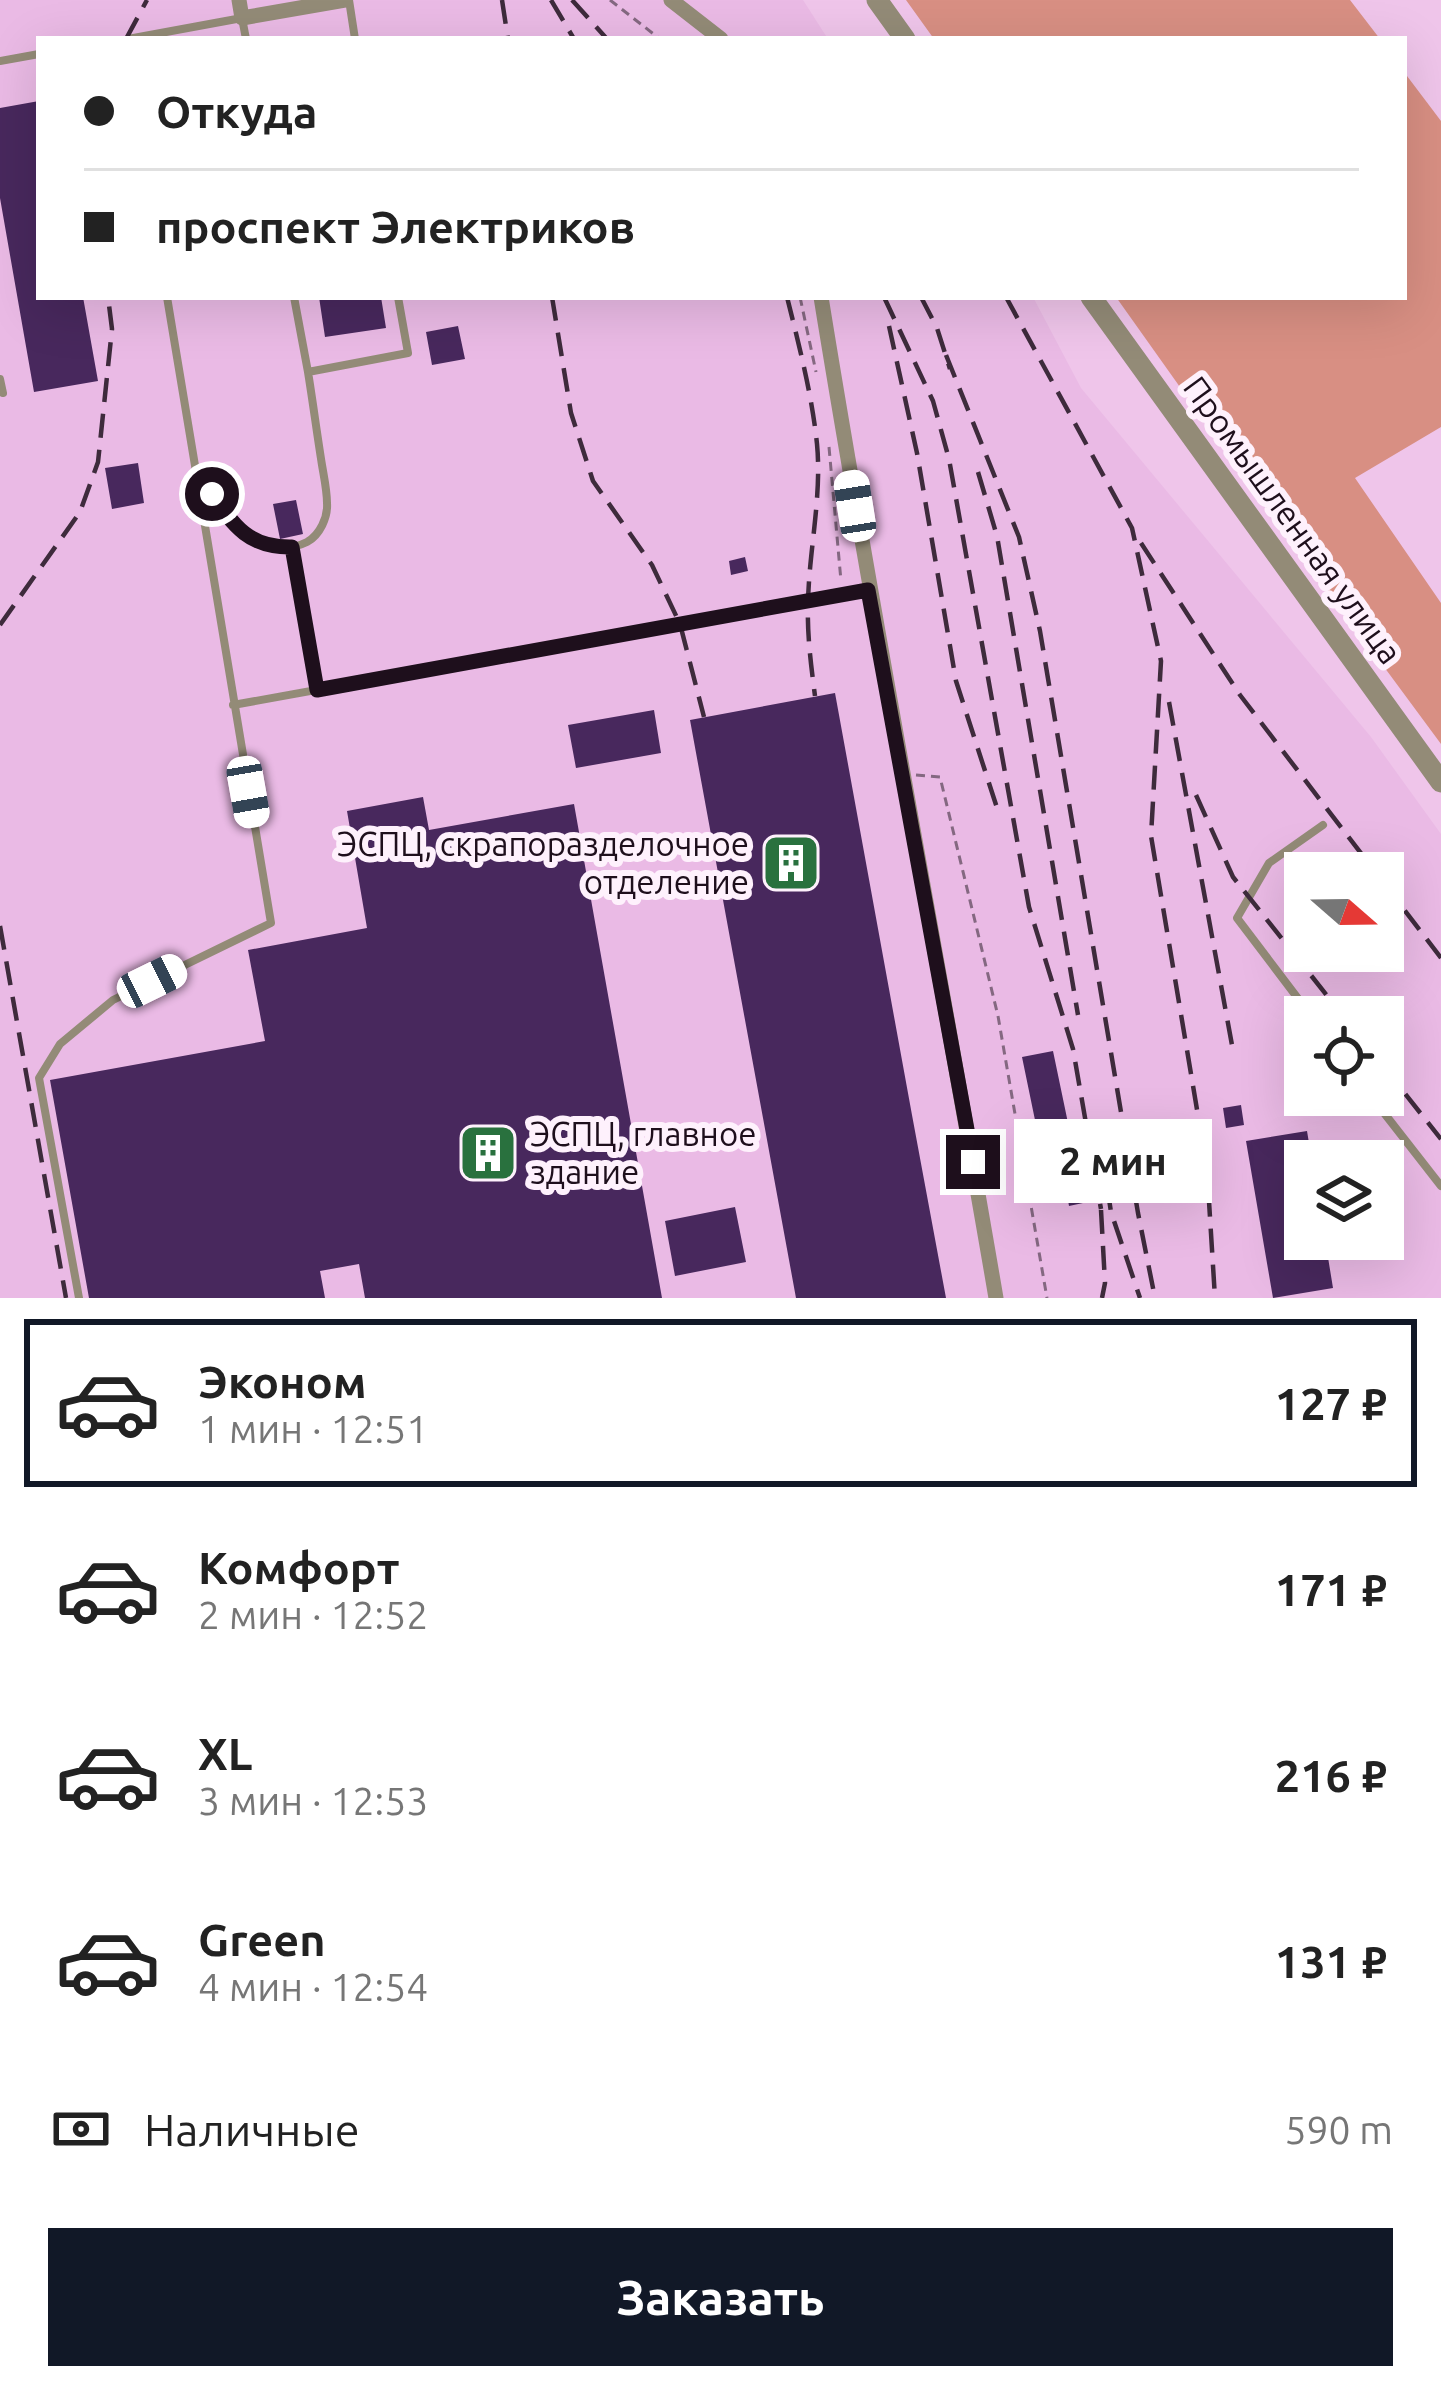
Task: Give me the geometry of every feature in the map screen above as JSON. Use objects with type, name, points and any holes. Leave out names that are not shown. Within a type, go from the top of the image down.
[{"type":"street","points":[[241,9],[347,0]]},
{"type":"street","points":[[671,0],[717,36]]},
{"type":"street","points":[[877,0],[903,36]]},
{"type":"street","points":[[821,300],[868,590],[950,1026],[995,1298]]},
{"type":"street","name":"Промышленная улица","points":[[1093,300],[1441,782]]},
{"type":"lane","points":[[347,0],[354,36]]},
{"type":"lane","points":[[139,36],[241,9]]},
{"type":"lane","points":[[0,61],[36,55]]},
{"type":"lane","points":[[79,1298],[39,1078],[60,1044],[112,1000],[271,923],[167,300]]},
{"type":"lane","points":[[195,469],[230,520],[256,542],[269,548],[292,547],[319,532],[328,507],[295,300]]},
{"type":"lane","points":[[308,372],[408,352],[399,300]]},
{"type":"lane","points":[[0,379],[2,392]]},
{"type":"lane","points":[[292,547],[317,690]]},
{"type":"lane","points":[[233,705],[868,590]]},
{"type":"lane","points":[[1296,996],[1238,919],[1269,863],[1323,825]]},
{"type":"lane","points":[[1386,1116],[1441,1186]]},
{"type":"path","points":[[610,0],[656,36]]},
{"type":"path","points":[[801,300],[820,387]]},
{"type":"path","points":[[829,446],[842,595]]},
{"type":"path","points":[[903,774],[940,777],[998,1016],[1047,1298]]},
{"type":"shaded area","points":[[0,0],[803,0],[826,36],[36,36],[36,300],[1035,300],[1081,388],[1371,737],[1441,834],[1441,1298],[0,1298]]},
{"type":"shaded area","points":[[906,0],[1350,0],[1378,36],[932,36]]},
{"type":"shaded area","points":[[1407,76],[1441,121],[1441,427],[1355,478],[1441,603],[1441,744],[1118,300],[1407,300]]},
{"type":"building","points":[[36,102],[36,300],[84,300],[98,381],[34,392],[0,198],[0,108]]},
{"type":"building","points":[[319,300],[381,300],[386,328],[325,337]]},
{"type":"building","points":[[458,326],[465,359],[432,365],[426,332]]},
{"type":"building","points":[[138,463],[144,503],[112,509],[105,468]]},
{"type":"building","points":[[296,500],[303,534],[280,539],[273,504]]},
{"type":"building","points":[[745,557],[748,571],[731,575],[729,561]]},
{"type":"building","name":"ЭСПЦ, скрапоразделочное отделение","points":[[835,693],[946,1298],[796,1298],[690,720]]},
{"type":"building","points":[[654,710],[661,753],[576,768],[568,725]]},
{"type":"building","name":"ЭСПЦ, главное здание","points":[[423,797],[429,830],[574,804],[662,1298],[365,1298],[359,1264],[320,1271],[325,1298],[89,1298],[50,1080],[265,1041],[248,950],[367,928],[347,811]]},
{"type":"building","points":[[1053,1051],[1073,1147],[1042,1154],[1022,1057]]},
{"type":"building","points":[[1241,1105],[1244,1125],[1226,1128],[1223,1108]]},
{"type":"building","points":[[1307,1131],[1308,1140],[1284,1140],[1284,1260],[1328,1260],[1333,1288],[1273,1298],[1246,1141]]},
{"type":"building","points":[[1078,1174],[1083,1203],[1069,1206],[1064,1177]]},
{"type":"building","points":[[735,1207],[746,1262],[675,1276],[665,1221]]},
{"type":"railway","points":[[128,36],[147,0]]},
{"type":"railway","points":[[502,0],[508,36]]},
{"type":"railway","points":[[551,0],[572,36]]},
{"type":"railway","points":[[572,0],[604,36]]},
{"type":"railway","points":[[0,625],[80,512],[98,462],[112,329],[108,300]]},
{"type":"railway","points":[[552,300],[571,413],[593,481],[652,565],[680,624],[704,717]]},
{"type":"railway","points":[[788,300],[817,444],[808,615],[815,696]]},
{"type":"railway","points":[[885,300],[933,401],[949,459],[1029,907],[1073,1049],[1101,1209]]},
{"type":"railway","points":[[923,300],[950,369]]},
{"type":"railway","points":[[1008,300],[1132,528],[1161,661],[1151,836],[1207,1169],[1215,1298]]},
{"type":"railway","points":[[889,326],[917,453],[956,681],[998,811]]},
{"type":"railway","points":[[946,355],[1019,537],[1040,631],[1155,1298]]},
{"type":"railway","points":[[978,472],[997,536],[1078,1015]]},
{"type":"railway","points":[[1141,543],[1240,695],[1360,852]]},
{"type":"railway","points":[[1169,702],[1234,1056]]},
{"type":"railway","points":[[1196,795],[1233,877],[1327,996]]},
{"type":"railway","points":[[1404,910],[1441,958]]},
{"type":"railway","points":[[0,926],[66,1298]]},
{"type":"railway","points":[[1404,1092],[1441,1139]]},
{"type":"railway","points":[[1107,1186],[1140,1298]]},
{"type":"railway","points":[[1101,1210],[1102,1298]]},
{"type":"place","name":"ЭСПЦ, скрапоразделочное отделение","points":[[791,863]]},
{"type":"place","name":"ЭСПЦ, главное здание","points":[[488,1153]]},
{"type":"route","points":[[212,494],[230,520],[256,542],[269,548],[292,547],[317,690],[868,590],[973,1162]]}]
